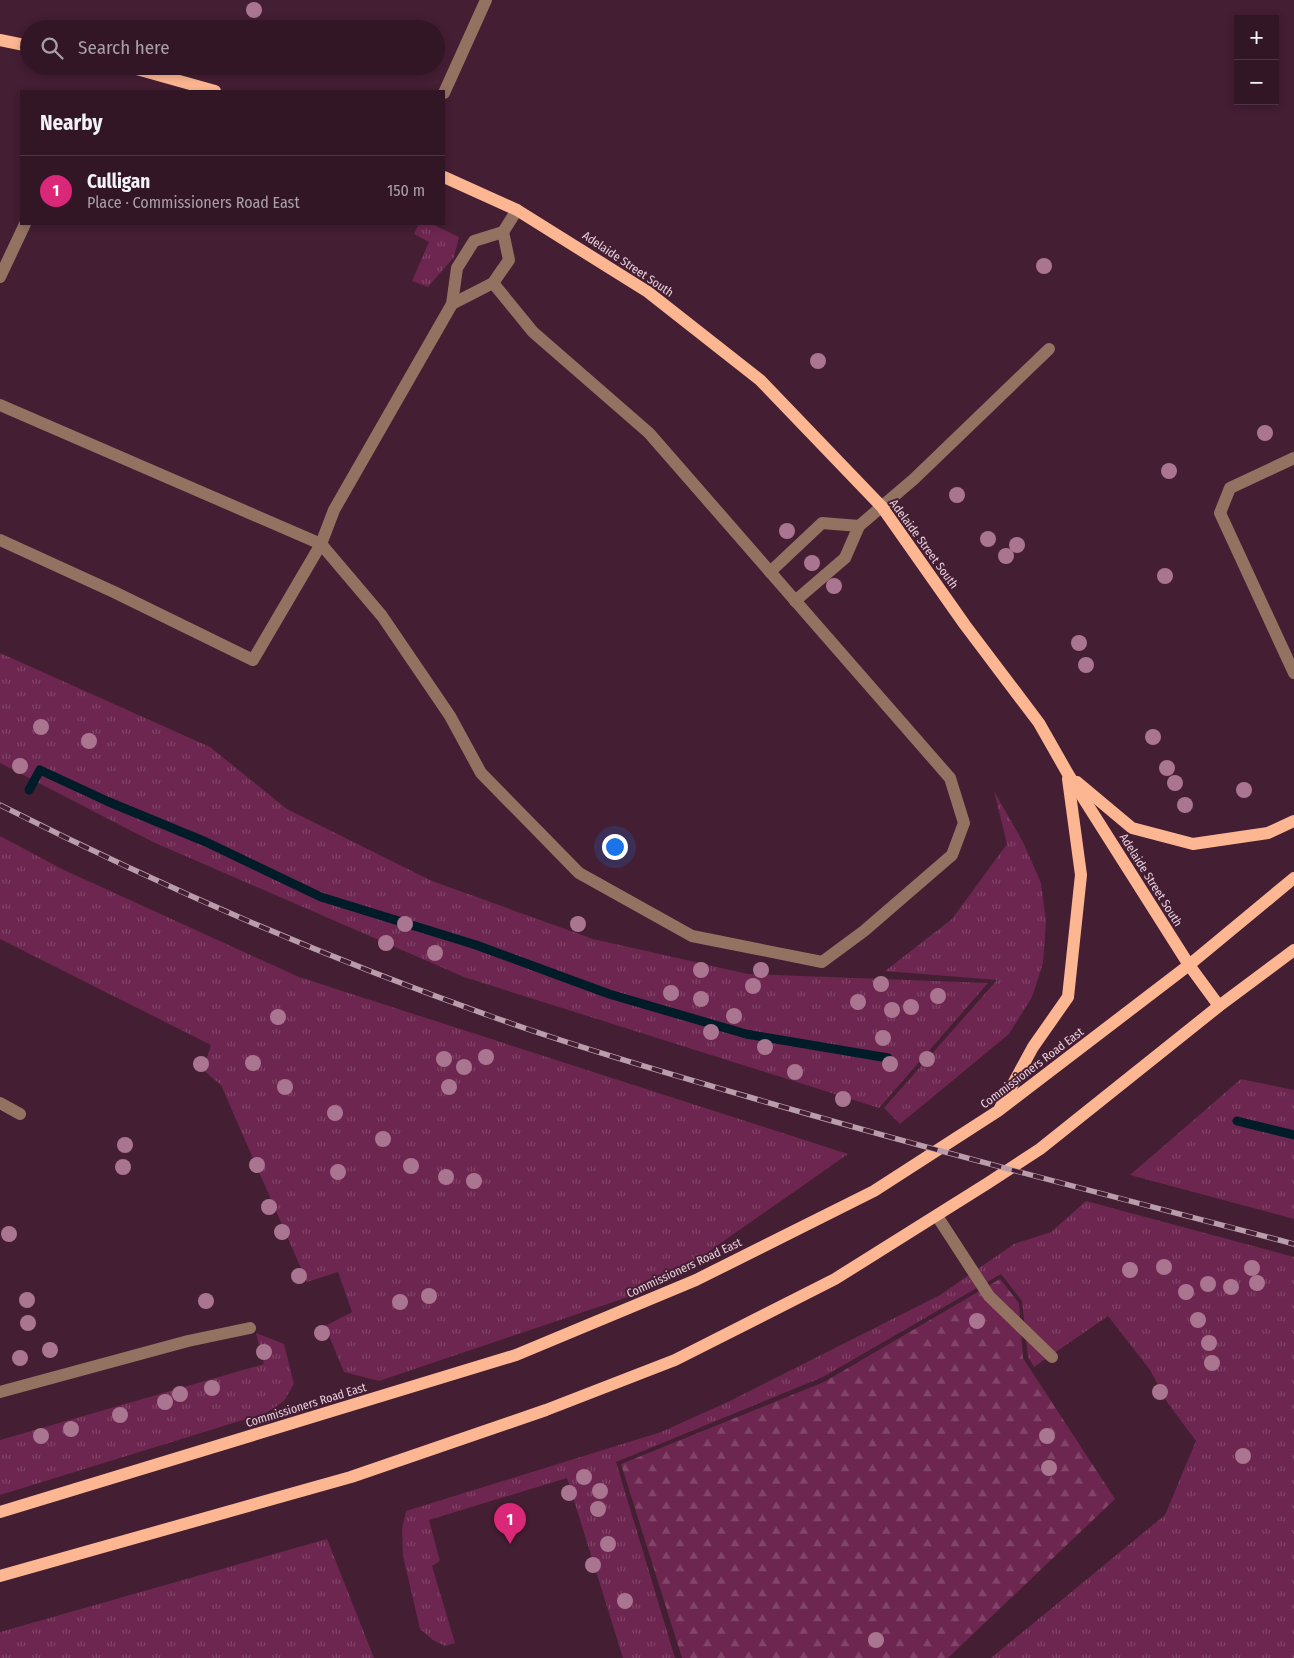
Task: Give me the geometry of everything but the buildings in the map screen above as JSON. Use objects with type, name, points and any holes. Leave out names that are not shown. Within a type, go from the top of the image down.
[{"type":"main road","points":[[0,40],[20,44]]},
{"type":"main road","points":[[158,75],[210,90]]},
{"type":"main road","name":"Adelaide Street South","points":[[445,177],[517,210],[648,292],[760,380],[882,508],[965,625],[1039,723],[1068,774],[1189,965],[1219,1006]]},
{"type":"main road","points":[[1068,774],[1132,828],[1193,844],[1268,833],[1294,822]]},
{"type":"main road","points":[[998,1111],[1033,1047],[1068,997],[1081,875],[1068,774]]},
{"type":"main road","name":"Commissioners Road East","points":[[0,1512],[516,1355],[723,1267],[874,1190],[998,1111],[1189,965],[1294,878]]},
{"type":"main road","points":[[0,1576],[351,1477],[546,1410],[674,1360],[835,1279],[1040,1149],[1219,1006],[1294,950]]},
{"type":"street","points":[[445,91],[486,0]]},
{"type":"street","points":[[0,540],[114,592],[253,660],[321,544],[334,510],[452,304],[457,268],[474,241],[503,232],[517,210]]},
{"type":"street","points":[[0,277],[25,225]]},
{"type":"street","points":[[452,304],[493,283],[509,260],[503,232]]},
{"type":"street","points":[[0,405],[321,544],[382,616],[450,716],[481,773],[580,873],[692,936],[822,962],[864,931],[952,855],[964,823],[950,778],[649,433],[533,332],[493,283]]},
{"type":"street","points":[[796,601],[844,558],[859,526],[882,508],[1049,349]]},
{"type":"street","points":[[1294,458],[1230,488],[1220,512],[1294,673]]},
{"type":"street","points":[[770,572],[822,523],[859,526]]},
{"type":"street","points":[[0,1103],[20,1114]]},
{"type":"street","points":[[936,1216],[990,1296],[1052,1357]]},
{"type":"street","points":[[0,1392],[188,1341],[250,1328]]},
{"type":"green space","points":[[418,225],[434,225],[459,237],[454,257],[428,287],[412,281],[429,242],[414,234]]},
{"type":"green space","points":[[0,653],[210,747],[287,809],[432,881],[593,939],[748,974],[988,983],[879,1108],[464,977],[153,842],[0,763]]},
{"type":"green space","points":[[994,791],[1023,842],[1041,883],[1046,922],[1043,963],[1032,997],[1009,1034],[900,1124],[884,1108],[997,980],[885,971],[952,919],[1007,844]]},
{"type":"green space","points":[[0,836],[64,870],[299,977],[848,1154],[698,1259],[631,1296],[379,1381],[344,1372],[325,1326],[352,1312],[338,1272],[307,1282],[221,1085],[203,1070],[211,1045],[0,939]]},
{"type":"green space","points":[[1241,1079],[1294,1090],[1294,1219],[1130,1175]]},
{"type":"green space","points":[[1086,1201],[1294,1257],[1294,1658],[991,1658],[1165,1515],[1196,1441],[1167,1402],[1150,1370],[1108,1316],[1034,1367],[1028,1357],[1022,1301],[1001,1274],[823,1377],[616,1462],[675,1658],[623,1658],[567,1478],[429,1520],[440,1561],[432,1566],[455,1643],[445,1646],[433,1640],[420,1629],[403,1556],[402,1529],[406,1511],[661,1432],[730,1401],[940,1295],[1014,1244],[1051,1232]]},
{"type":"green space","points":[[1000,1279],[1019,1303],[1023,1358],[1115,1499],[948,1658],[682,1658],[621,1464],[824,1382]]},
{"type":"green space","points":[[256,1333],[284,1344],[294,1384],[284,1401],[266,1413],[0,1495],[0,1440],[264,1364]]},
{"type":"green space","points":[[327,1539],[374,1658],[0,1658],[0,1632]]},
{"type":"waterway","points":[[29,790],[40,770],[109,802],[206,842],[321,897],[476,945],[609,994],[746,1034],[888,1058]]},
{"type":"waterway","points":[[1237,1121],[1294,1135]]},
{"type":"railway","points":[[0,805],[121,864],[243,919],[367,970],[525,1028],[652,1069],[817,1117],[1294,1244]]},
{"type":"place","name":"Culligan","points":[[510,1544]]}]
